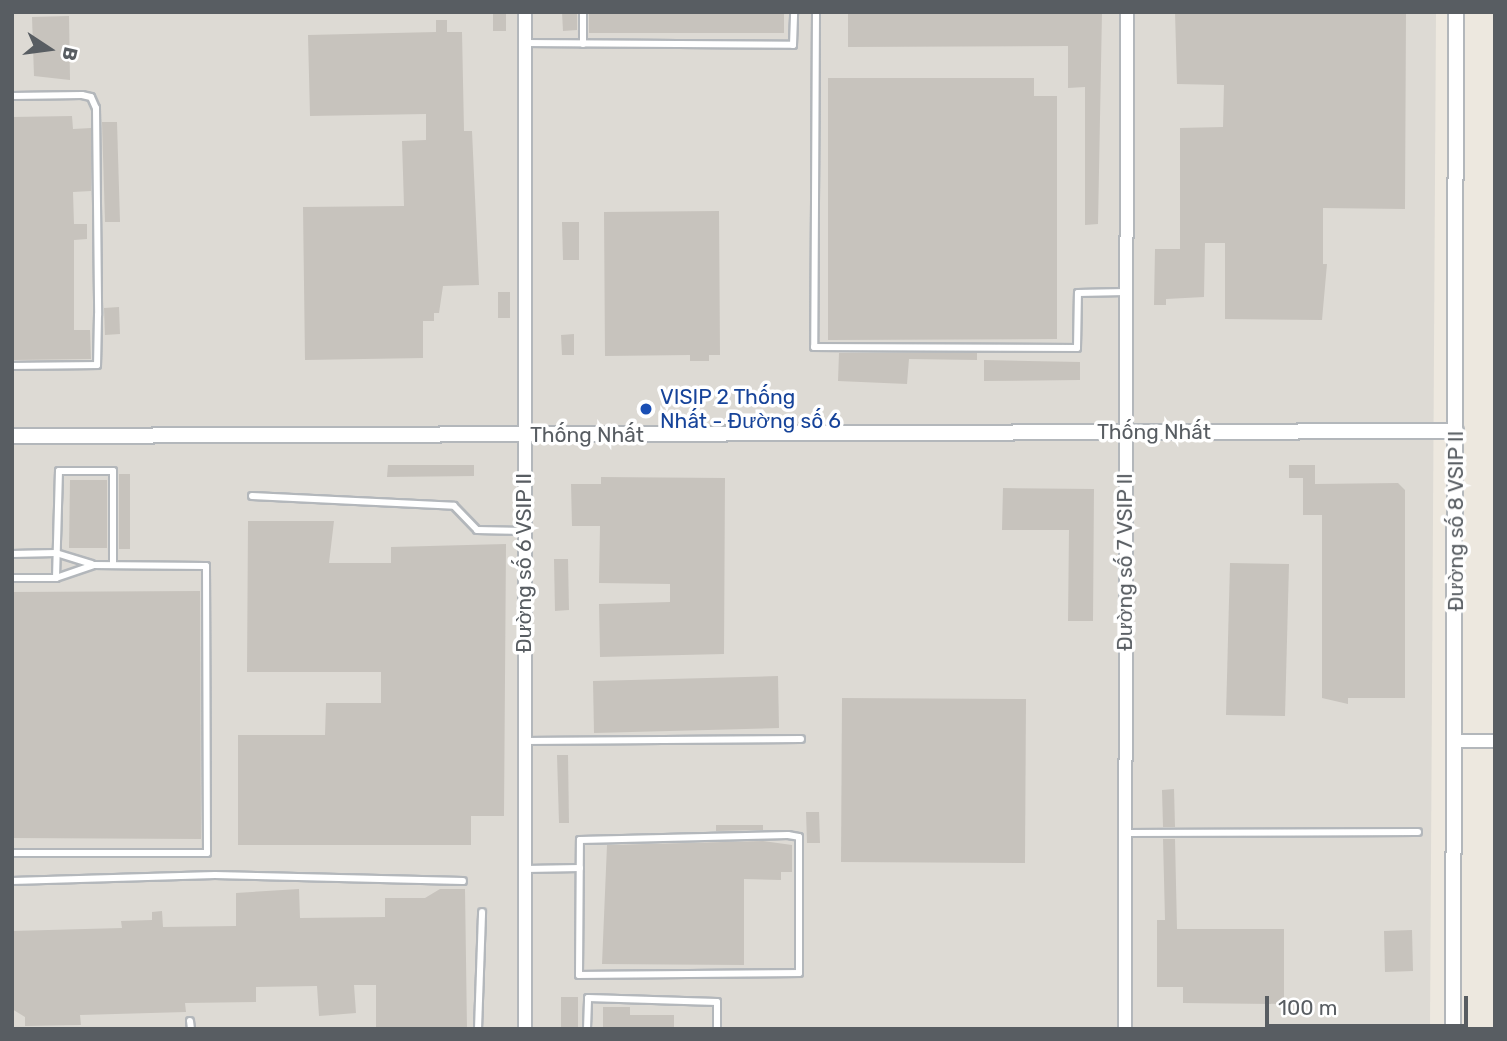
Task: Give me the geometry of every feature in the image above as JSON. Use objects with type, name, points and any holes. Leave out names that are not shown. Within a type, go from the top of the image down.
[{"type":"street","name":"Đường số 6 VSIP II","points":[[525,12],[526,1029]]},
{"type":"street","name":"Đường số 7 VSIP II","points":[[1125,1029],[1124,432],[1127,12]]},
{"type":"street","name":"Đường số 8 VSIP II","points":[[1453,1029],[1456,12]]},
{"type":"street","name":"Thống Nhất","points":[[12,436],[1456,431]]},
{"type":"street","points":[[1455,741],[1495,741]]},
{"type":"lane","points":[[583,12],[583,44]]},
{"type":"lane","points":[[525,43],[793,45],[794,12]]},
{"type":"lane","points":[[816,12],[814,347],[1077,348],[1078,293],[1125,292]]},
{"type":"lane","points":[[12,96],[92,97],[96,108],[98,316],[97,365],[12,366]]},
{"type":"lane","points":[[56,578],[59,471],[113,471],[113,564]]},
{"type":"lane","points":[[252,496],[454,506],[477,530],[524,531]]},
{"type":"lane","points":[[12,554],[56,553],[93,565]]},
{"type":"lane","points":[[12,578],[56,578],[93,565],[206,566],[207,853],[12,853]]},
{"type":"lane","points":[[525,741],[801,739]]},
{"type":"lane","points":[[1125,833],[1418,832]]},
{"type":"lane","points":[[799,837],[803,965],[799,973],[579,975],[580,868],[580,840],[799,837]]},
{"type":"lane","points":[[525,869],[580,868]]},
{"type":"lane","points":[[12,881],[215,875],[463,881]]},
{"type":"lane","points":[[478,1029],[482,912]]},
{"type":"lane","points":[[587,1029],[588,998],[717,1002],[717,1029]]},
{"type":"shaded area","points":[[12,12],[1436,12],[1430,1029],[12,1029]]},
{"type":"building","points":[[493,12],[506,12],[506,31],[493,31]]},
{"type":"building","points":[[562,12],[577,12],[577,30],[563,31]]},
{"type":"building","points":[[589,12],[784,12],[784,33],[589,33]]},
{"type":"building","points":[[848,12],[1102,12],[1098,224],[1085,225],[1085,87],[1068,88],[1068,46],[848,47]]},
{"type":"building","points":[[1175,12],[1406,12],[1405,209],[1323,208],[1323,264],[1327,264],[1322,320],[1225,319],[1225,243],[1205,243],[1204,297],[1166,299],[1166,305],[1154,305],[1155,249],[1180,249],[1180,128],[1223,127],[1224,85],[1177,84]]},
{"type":"building","points":[[69,16],[70,80],[34,76],[32,17]]},
{"type":"building","points":[[436,20],[447,20],[447,32],[462,32],[464,131],[472,131],[479,285],[443,286],[439,313],[434,313],[434,321],[423,321],[423,358],[305,360],[303,207],[404,206],[402,141],[426,140],[426,114],[310,116],[308,35],[436,32]]},
{"type":"building","points":[[828,78],[1034,78],[1034,96],[1057,96],[1057,339],[828,340]]},
{"type":"building","points":[[72,116],[73,129],[91,128],[91,191],[73,192],[74,224],[87,224],[87,239],[74,240],[74,330],[90,330],[91,359],[13,360],[12,117]]},
{"type":"building","points":[[102,122],[117,122],[120,222],[105,222]]},
{"type":"building","points":[[719,211],[720,355],[709,355],[709,361],[690,361],[690,355],[605,356],[604,212]]},
{"type":"building","points":[[562,222],[579,222],[579,260],[563,260]]},
{"type":"building","points":[[498,292],[510,292],[510,318],[498,318]]},
{"type":"building","points":[[119,307],[120,334],[105,335],[104,308]]},
{"type":"building","points":[[574,334],[574,355],[562,355],[561,335]]},
{"type":"building","points":[[839,353],[977,353],[977,360],[909,359],[907,384],[838,381]]},
{"type":"building","points":[[984,360],[1080,362],[1080,380],[984,381]]},
{"type":"building","points":[[388,465],[474,465],[474,476],[387,477]]},
{"type":"building","points":[[1289,465],[1315,465],[1315,484],[1398,483],[1405,490],[1405,698],[1348,698],[1348,704],[1322,698],[1322,515],[1303,515],[1303,478],[1289,478]]},
{"type":"building","points":[[119,474],[130,474],[130,549],[119,549]]},
{"type":"building","points":[[601,477],[725,478],[724,654],[600,657],[599,604],[670,602],[670,584],[599,583],[600,526],[572,526],[571,484],[601,484]]},
{"type":"building","points":[[70,480],[107,480],[107,548],[69,548]]},
{"type":"building","points":[[1003,488],[1094,489],[1093,621],[1068,621],[1069,530],[1002,530]]},
{"type":"building","points":[[248,521],[334,521],[329,563],[391,563],[391,547],[506,544],[504,816],[471,816],[471,845],[238,845],[238,735],[325,735],[326,703],[381,703],[381,672],[247,672]]},
{"type":"building","points":[[554,559],[568,559],[569,610],[555,611]]},
{"type":"building","points":[[1230,563],[1289,564],[1285,716],[1226,715]]},
{"type":"building","points":[[200,591],[201,839],[12,838],[12,592]]},
{"type":"building","points":[[778,676],[779,728],[594,733],[593,681]]},
{"type":"building","points":[[842,698],[1026,699],[1025,863],[841,862]]},
{"type":"building","points":[[557,755],[568,755],[569,823],[559,823]]},
{"type":"building","points":[[1174,789],[1175,827],[1163,827],[1162,790]]},
{"type":"building","points":[[806,812],[819,812],[820,843],[807,843]]},
{"type":"building","points":[[716,825],[763,825],[763,830],[716,831]]},
{"type":"building","points":[[1163,839],[1175,839],[1177,929],[1284,929],[1284,1004],[1183,1003],[1183,987],[1157,987],[1157,920],[1165,920]]},
{"type":"building","points":[[763,841],[792,845],[792,872],[781,872],[781,880],[744,879],[744,965],[602,964],[607,845]]},
{"type":"building","points":[[299,889],[300,918],[385,917],[385,898],[425,898],[440,889],[465,889],[467,1029],[376,1029],[376,985],[354,985],[356,1013],[319,1016],[317,986],[256,987],[256,1002],[185,1003],[186,1012],[80,1015],[81,1025],[25,1026],[25,1017],[12,1009],[12,931],[122,928],[121,921],[152,920],[152,912],[162,911],[163,927],[236,926],[236,893]]},
{"type":"building","points":[[1412,930],[1413,971],[1385,972],[1384,931]]},
{"type":"building","points":[[561,997],[578,997],[578,1029],[561,1029]]},
{"type":"building","points":[[603,1007],[630,1007],[630,1015],[674,1015],[674,1029],[603,1029]]},
{"type":"place","name":"VISIP 2 Thống Nhất - Đường số 6","points":[[646,409]]}]
